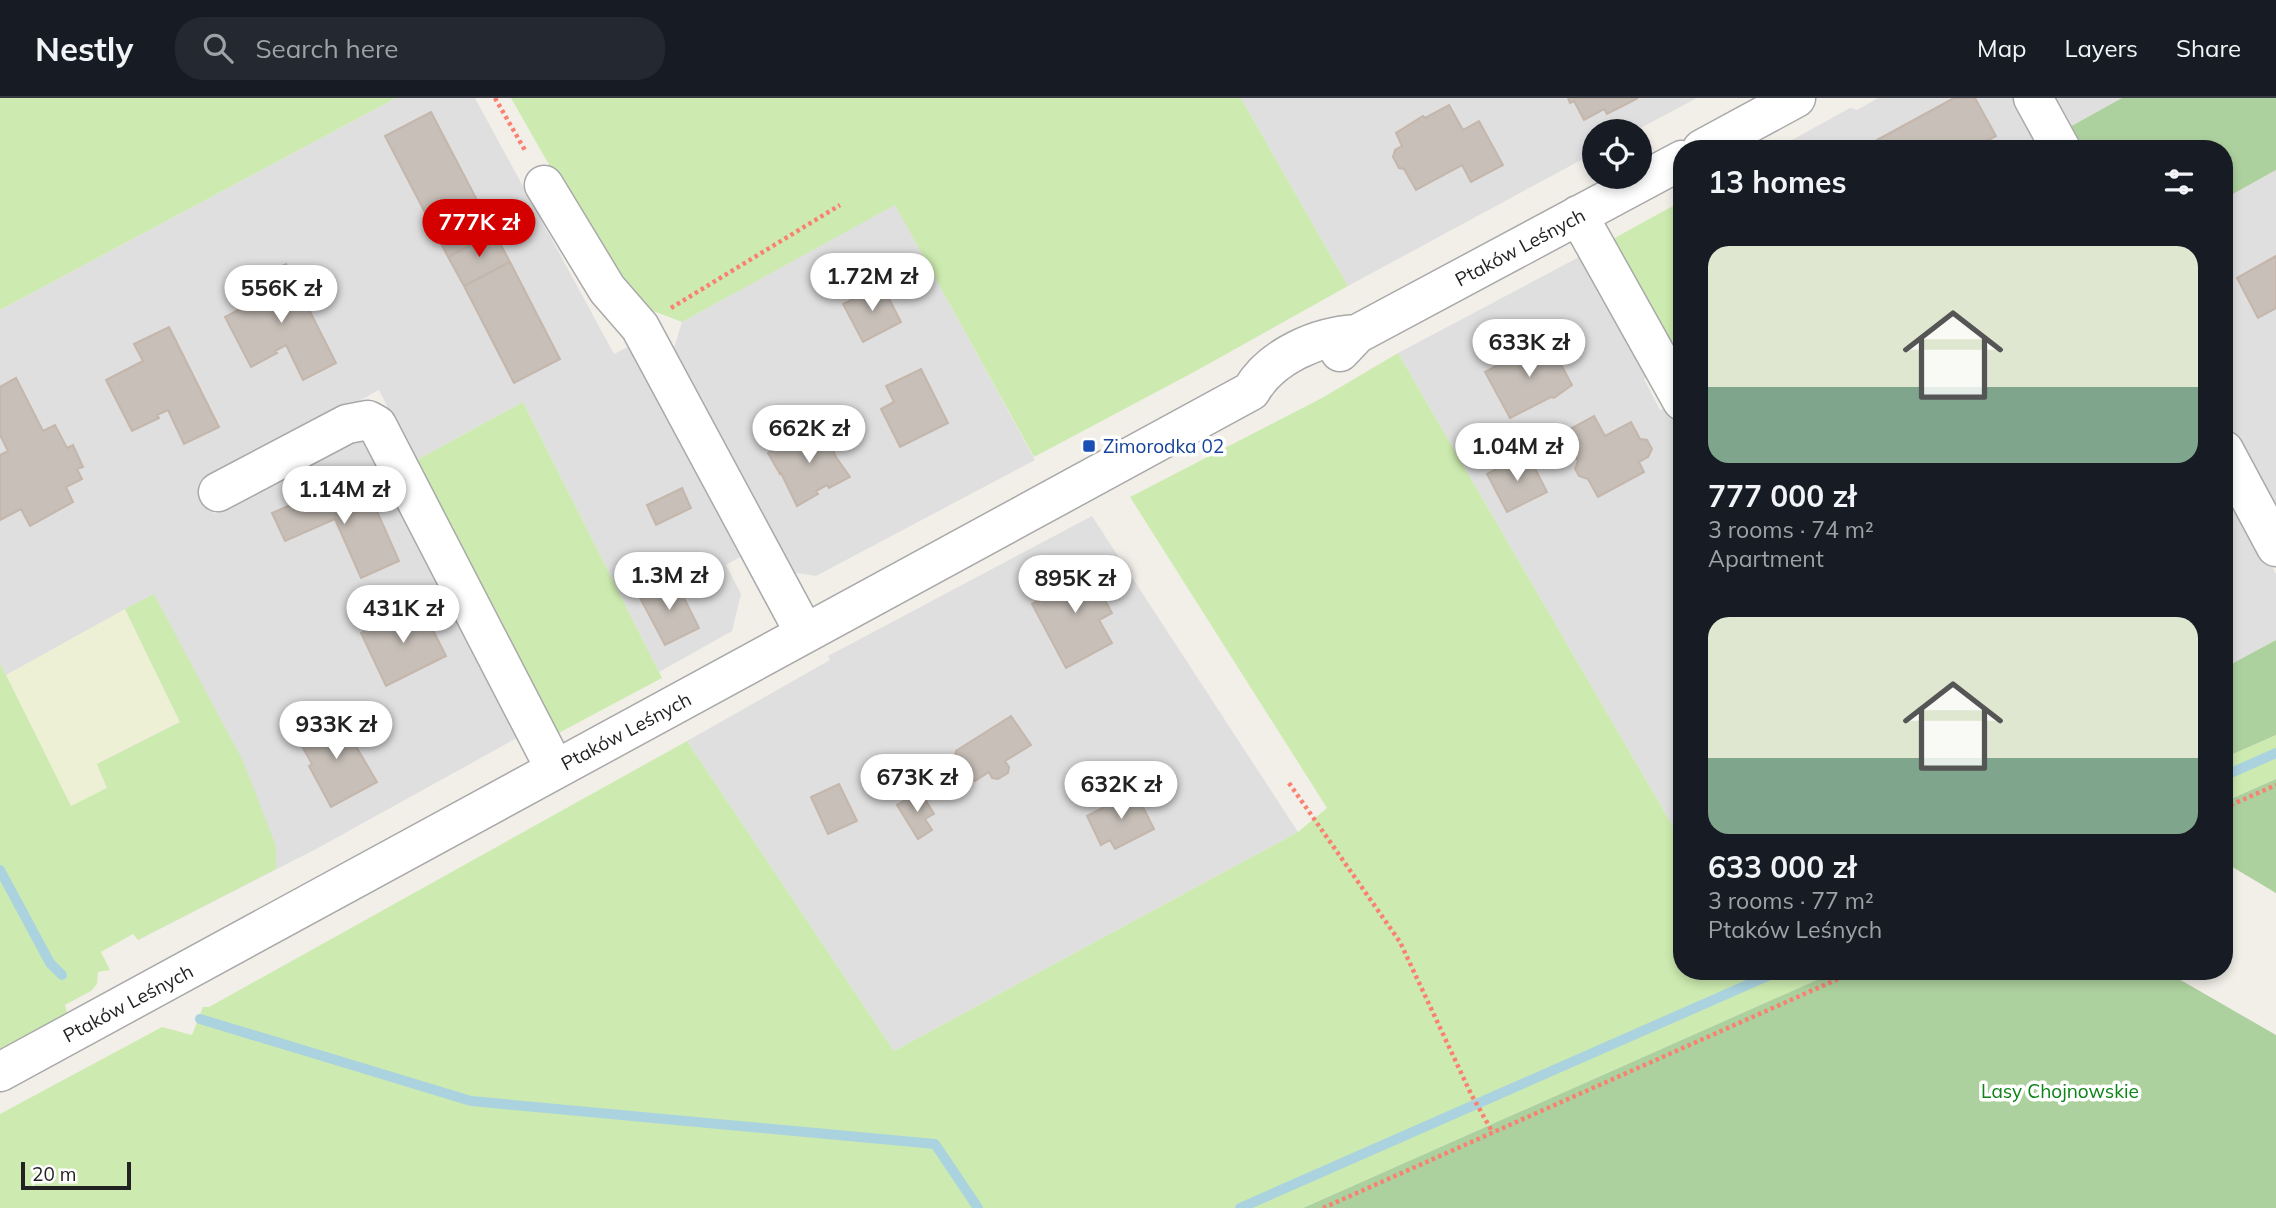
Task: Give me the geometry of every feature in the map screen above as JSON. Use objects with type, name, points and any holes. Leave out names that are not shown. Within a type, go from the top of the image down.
[{"type":"street","points":[[1719,140],[1796,98]]},
{"type":"street","points":[[2033,98],[2057,140]]},
{"type":"street","name":"Ptaków Leśnych","points":[[0,1072],[1251,391],[1269,392],[1308,375],[1327,364],[1357,334],[1673,165]]},
{"type":"street","points":[[544,185],[607,289],[640,327],[804,632]]},
{"type":"street","points":[[1578,215],[1673,385]]},
{"type":"street","points":[[218,492],[347,424],[368,420],[377,425],[555,769]]},
{"type":"street","points":[[2233,467],[2276,547]]},
{"type":"path","points":[[495,98],[544,185]]},
{"type":"path","points":[[640,327],[840,205]]},
{"type":"path","points":[[1289,783],[1400,942],[1471,1094],[1493,1133]]},
{"type":"path","points":[[2233,804],[2276,785]]},
{"type":"path","points":[[1323,1208],[1836,980]]},
{"type":"shaded area","points":[[396,98],[475,98],[614,354],[632,345],[740,557],[726,565],[741,594],[732,631],[659,672],[523,402],[415,461],[379,390],[201,487],[214,514],[362,439],[374,447],[524,734],[318,848],[138,940],[0,663],[0,310]]},
{"type":"shaded area","points":[[1241,98],[1697,98],[1652,122],[1652,119],[1582,119],[1582,159],[1348,286]]},
{"type":"shaded area","points":[[1878,98],[2018,98],[2041,140],[1792,140],[1850,108],[1857,110]]},
{"type":"shaded area","points":[[2049,98],[2122,98],[2066,129]]},
{"type":"shaded area","points":[[2276,170],[2276,514],[2233,435],[2233,194]]},
{"type":"shaded area","points":[[895,204],[1035,460],[816,576],[790,572],[674,348],[682,322]]},
{"type":"shaded area","points":[[1581,256],[1648,376],[1644,379],[1660,410],[1670,407],[1673,412],[1673,827],[1398,353]]},
{"type":"shaded area","points":[[2238,505],[2276,574],[2276,640],[2233,663],[2233,508]]},
{"type":"shaded area","points":[[1092,516],[1298,832],[894,1051],[687,741],[830,660],[828,656]]},
{"type":"green space","points":[[0,98],[396,98],[0,310]]},
{"type":"green space","points":[[511,98],[1241,98],[1348,286],[1034,457],[895,205],[682,322],[640,306],[622,293]]},
{"type":"green space","points":[[2122,98],[2276,98],[2276,170],[2233,194],[2233,140],[2072,140],[2066,129]]},
{"type":"green space","points":[[1673,206],[1673,358],[1609,241]]},
{"type":"green space","points":[[1398,353],[1673,827],[1673,980],[1817,980],[1303,1208],[0,1208],[0,1114],[162,1027],[192,1035],[203,1007],[209,1007],[687,741],[894,1051],[1298,832],[1327,808],[1130,497],[1322,398]]},
{"type":"green space","points":[[523,402],[662,678],[553,736],[415,461]]},
{"type":"green space","points":[[154,594],[243,761],[276,846],[276,869],[138,940],[133,934],[101,952],[110,970],[98,972],[97,984],[91,991],[65,1005],[68,1016],[0,1053],[0,663],[71,806],[107,788],[97,764],[180,722],[125,609]]},
{"type":"green space","points":[[125,609],[180,722],[97,764],[107,788],[71,807],[6,675]]},
{"type":"green space","points":[[2276,640],[2276,735],[2233,754],[2233,663]]},
{"type":"green space","points":[[2276,735],[2276,779],[2233,798],[2233,754]]},
{"type":"green space","points":[[2276,779],[2276,893],[2233,867],[2233,798]]},
{"type":"green space","name":"Lasy Chojnowskie","points":[[1817,980],[2181,980],[2276,1035],[2276,1208],[1303,1208]]},
{"type":"building","points":[[1568,98],[1638,98],[1607,114],[1604,109],[1586,119],[1574,101],[1570,103]]},
{"type":"building","points":[[1954,98],[1975,98],[1996,136],[1989,140],[1877,140]]},
{"type":"building","points":[[1449,105],[1463,130],[1479,121],[1503,165],[1471,182],[1462,165],[1416,190],[1404,169],[1399,168],[1393,157],[1395,150],[1402,146],[1396,133],[1423,116],[1425,118]]},
{"type":"building","points":[[431,112],[478,202],[432,226],[385,136]]},
{"type":"building","points":[[478,202],[494,232],[448,257],[432,226]]},
{"type":"building","points":[[494,232],[510,262],[464,286],[448,257]]},
{"type":"building","points":[[2276,256],[2276,308],[2258,318],[2237,278]]},
{"type":"building","points":[[510,262],[560,359],[514,383],[464,286]]},
{"type":"building","points":[[286,264],[336,363],[303,380],[286,345],[251,367],[225,317],[261,298],[252,280]]},
{"type":"building","points":[[882,285],[901,322],[863,342],[843,304]]},
{"type":"building","points":[[169,327],[219,427],[184,444],[168,410],[157,415],[159,418],[132,431],[106,380],[143,361],[134,344]]},
{"type":"building","points":[[1547,339],[1572,385],[1554,398],[1551,397],[1510,418],[1485,372]]},
{"type":"building","points":[[921,369],[948,423],[900,447],[881,409],[894,402],[886,386]]},
{"type":"building","points":[[16,378],[43,431],[55,425],[67,448],[73,445],[83,467],[77,469],[82,479],[66,487],[73,502],[30,526],[21,509],[0,520],[0,455],[8,451],[0,435],[0,387]]},
{"type":"building","points":[[1594,416],[1605,436],[1631,422],[1640,439],[1647,440],[1652,449],[1648,457],[1639,462],[1644,472],[1598,497],[1588,479],[1579,476],[1575,469],[1578,461],[1563,433]]},
{"type":"building","points":[[821,424],[836,457],[850,477],[829,488],[827,485],[816,491],[818,494],[797,506],[768,453],[789,441],[791,444],[801,439],[800,436]]},
{"type":"building","points":[[1527,453],[1547,492],[1507,512],[1487,474]]},
{"type":"building","points":[[365,484],[399,561],[361,578],[335,519],[285,541],[272,513],[322,491],[326,502]]},
{"type":"building","points":[[682,488],[691,508],[656,525],[647,505]]},
{"type":"building","points":[[1083,560],[1112,613],[1099,620],[1112,643],[1066,668],[1032,604],[1058,590],[1052,577]]},
{"type":"building","points":[[674,578],[699,628],[665,645],[639,596]]},
{"type":"building","points":[[420,604],[446,656],[386,686],[361,633]]},
{"type":"building","points":[[341,714],[352,734],[350,736],[377,782],[331,807],[309,766],[312,764],[299,741],[294,739]]},
{"type":"building","points":[[1011,716],[1031,745],[1005,761],[1009,767],[1008,773],[998,779],[992,778],[989,772],[975,781],[962,778],[953,763],[956,751]]},
{"type":"building","points":[[839,784],[857,821],[828,834],[811,797]]},
{"type":"building","points":[[920,791],[934,814],[925,819],[932,830],[918,839],[897,805]]},
{"type":"building","points":[[1135,791],[1154,829],[1115,849],[1110,840],[1101,845],[1087,816]]},
{"type":"waterway","points":[[2233,772],[2276,753]]},
{"type":"waterway","points":[[0,870],[50,963],[62,975]]},
{"type":"waterway","points":[[1240,1208],[1759,980]]},
{"type":"waterway","points":[[200,1019],[471,1101],[935,1144],[978,1208]]},
{"type":"place","name":"Zimorodka 02","points":[[1089,446]]}]
